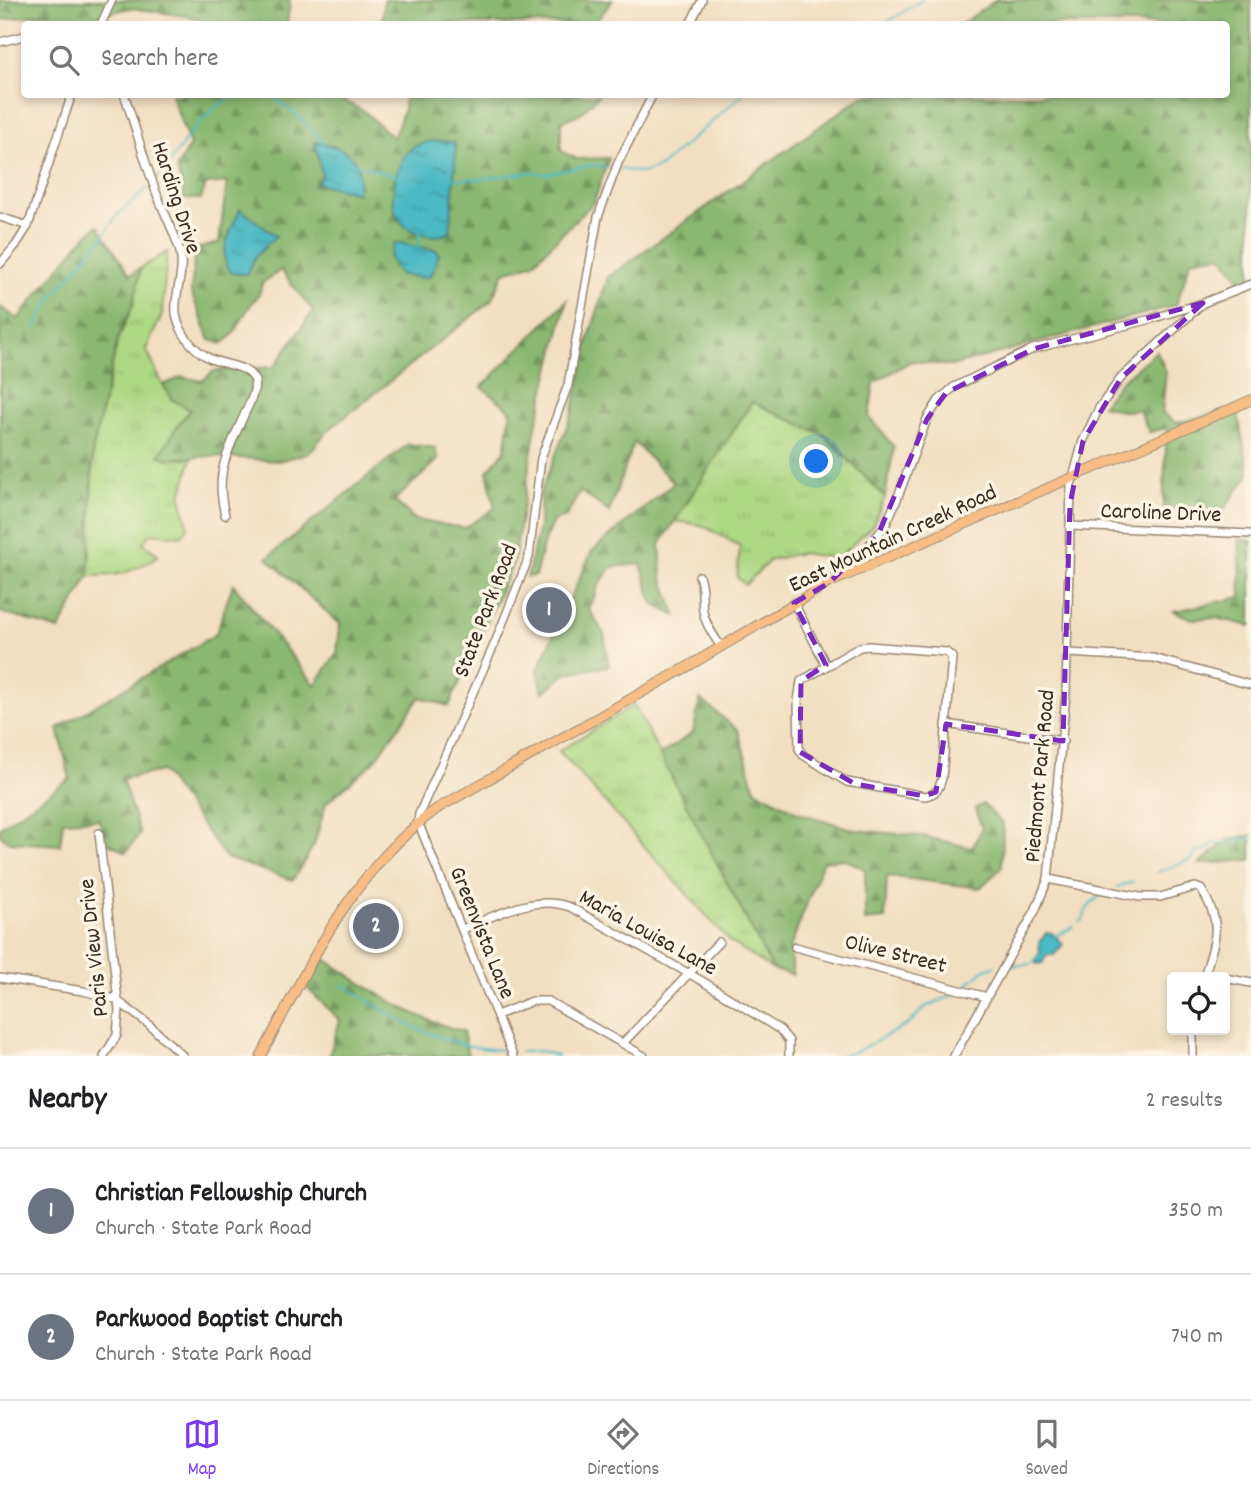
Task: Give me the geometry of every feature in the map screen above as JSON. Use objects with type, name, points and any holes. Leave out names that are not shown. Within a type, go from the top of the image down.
[{"type":"main road","name":"East Mountain Creek Road","points":[[418,822],[829,583],[1251,400]]},
{"type":"main road","name":"State Park Road","points":[[261,1056],[316,952],[351,896],[380,859],[418,822]]},
{"type":"street","points":[[102,21],[112,0]]},
{"type":"street","points":[[692,21],[702,0]]},
{"type":"street","points":[[0,42],[21,37]]},
{"type":"street","points":[[0,264],[28,226],[71,98]]},
{"type":"street","name":"Harding Drive","points":[[125,98],[157,195],[180,252],[181,271],[175,308],[179,326],[189,342],[201,353],[247,371],[255,382],[253,395],[224,458],[222,485],[225,515]]},
{"type":"street","name":"State Park Road","points":[[418,822],[420,807],[494,645],[529,557],[538,470],[544,445],[568,385],[598,217],[618,163],[651,98]]},
{"type":"street","points":[[0,217],[28,226]]},
{"type":"street","points":[[829,583],[885,526],[922,430],[932,409],[946,393],[1033,349],[1151,319],[1251,284]]},
{"type":"street","name":"Piedmont Park Road","points":[[954,1056],[1035,911],[1048,879],[1063,741],[1073,477],[1090,424],[1110,391],[1203,303]]},
{"type":"street","name":"Caroline Drive","points":[[1070,526],[1251,534]]},
{"type":"street","points":[[699,576],[704,587],[705,620],[721,647]]},
{"type":"street","points":[[794,603],[826,665]]},
{"type":"street","points":[[866,646],[949,653],[952,662],[946,724],[942,778],[940,788],[934,794],[925,796],[855,784],[841,779],[803,755],[798,747],[800,683],[806,676],[866,646]]},
{"type":"street","points":[[1068,653],[1153,658],[1251,685]]},
{"type":"street","points":[[946,724],[1063,741]]},
{"type":"street","name":"Greenvista Lane","points":[[418,822],[513,1056]]},
{"type":"street","name":"Paris View Drive","points":[[99,833],[119,1027],[104,1056]]},
{"type":"street","points":[[1048,879],[1140,897],[1160,897],[1195,887],[1201,889],[1214,911],[1217,924],[1206,972]]},
{"type":"street","name":"Maria Louisa Lane","points":[[463,929],[527,904],[546,902],[579,911],[780,1030],[789,1041],[789,1056]]},
{"type":"street","points":[[623,1043],[719,942]]},
{"type":"street","name":"Olive Street","points":[[795,947],[987,996]]},
{"type":"street","points":[[0,978],[108,996],[147,1023],[183,1056]]},
{"type":"street","points":[[1230,979],[1251,983]]},
{"type":"street","points":[[496,1015],[532,1001],[548,1001],[644,1056]]},
{"type":"street","points":[[1193,1035],[1194,1056]]},
{"type":"highlighted area","points":[[1203,303],[1121,378],[1083,441],[1070,504],[1063,741],[946,724],[936,792],[925,796],[855,784],[800,752],[801,681],[826,665],[794,603],[829,583],[878,535],[927,419],[946,393],[1033,349]]},
{"type":"green space","points":[[0,0],[290,0],[287,21],[200,21],[199,18],[130,8],[92,17],[90,21],[57,21],[48,13],[1,20]]},
{"type":"green space","points":[[384,0],[613,0],[596,21],[382,21]]},
{"type":"green space","points":[[996,0],[1251,0],[1251,279],[1242,282],[1222,255],[1191,260],[1176,305],[951,366],[911,361],[874,383],[869,417],[894,447],[885,497],[824,435],[752,402],[660,544],[662,577],[676,616],[653,604],[641,564],[612,567],[600,583],[589,609],[604,634],[609,666],[567,673],[543,693],[538,669],[592,551],[674,483],[634,442],[609,512],[580,491],[566,517],[553,521],[544,541],[535,576],[527,577],[539,527],[541,491],[572,414],[588,341],[608,277],[860,98],[1230,98],[1230,21],[966,21]]},
{"type":"green space","points":[[172,98],[338,98],[364,111],[393,138],[404,109],[404,98],[596,98],[581,113],[561,122],[561,151],[577,159],[609,158],[594,202],[532,264],[504,272],[491,301],[326,432],[309,453],[278,461],[212,456],[169,459],[159,456],[190,410],[173,400],[163,385],[182,377],[202,381],[214,371],[274,367],[313,311],[281,270],[262,283],[258,296],[231,337],[222,344],[210,340],[191,292],[195,249],[219,243],[227,182],[206,184],[201,199],[184,199],[177,167],[190,145]]},
{"type":"green space","points":[[98,225],[130,275],[141,268],[133,305],[118,339],[93,449],[89,576],[59,630],[0,612],[0,307],[18,319],[81,241]]},
{"type":"green space","points":[[167,252],[162,315],[146,349],[168,391],[191,410],[180,422],[160,456],[169,459],[192,458],[181,496],[188,528],[181,536],[151,533],[143,543],[159,555],[134,570],[89,576],[93,449],[118,339],[133,305],[141,268]]},
{"type":"green space","points":[[567,300],[535,431],[514,561],[449,706],[420,697],[374,762],[326,803],[314,845],[293,880],[226,858],[162,771],[122,779],[140,834],[126,852],[104,841],[99,819],[63,821],[60,845],[9,842],[0,834],[0,827],[70,779],[58,728],[216,634],[233,584],[315,685],[337,653],[340,624],[267,558],[408,444],[435,448],[438,460],[394,501],[416,520],[465,528],[495,508],[487,471],[505,451],[511,411],[482,387]]},
{"type":"green space","points":[[1157,351],[1166,372],[1162,412],[1176,423],[1237,408],[1249,474],[1222,512],[1163,507],[1167,428],[1149,432],[1139,410],[1122,411],[1102,405],[1119,383]]},
{"type":"green space","points":[[752,401],[824,435],[885,497],[873,525],[837,559],[802,553],[770,560],[745,585],[737,577],[740,546],[702,525],[675,521]]},
{"type":"green space","points":[[1239,540],[1251,541],[1251,626],[1216,618],[1192,619],[1174,611],[1241,597]]},
{"type":"green space","points":[[700,699],[738,730],[755,789],[797,812],[855,830],[922,836],[972,848],[982,828],[975,809],[983,804],[1003,824],[1002,867],[980,888],[887,876],[885,919],[865,921],[865,869],[844,859],[823,861],[790,948],[793,975],[773,970],[660,755],[693,733]]},
{"type":"green space","points":[[634,705],[773,970],[729,941],[559,751]]},
{"type":"green space","points":[[1251,835],[1251,860],[1199,864],[1228,840]]},
{"type":"green space","points":[[325,959],[408,1011],[463,1031],[468,1056],[329,1056],[340,1020],[307,988]]},
{"type":"water","points":[[431,141],[454,142],[456,149],[450,233],[435,236],[418,233],[404,224],[395,211],[393,195],[401,161],[415,146]]},
{"type":"water","points":[[315,142],[336,147],[351,156],[358,171],[357,193],[317,183],[322,175]]},
{"type":"water","points":[[240,209],[276,236],[255,257],[247,274],[232,273],[225,258],[227,242]]},
{"type":"water","points":[[394,244],[437,251],[439,255],[430,276],[423,278],[399,274],[390,259]]},
{"type":"water","points":[[1046,933],[1052,933],[1063,944],[1054,955],[1047,955],[1042,963],[1037,964],[1035,961],[1040,952],[1039,944]]},
{"type":"waterway","points":[[889,21],[922,0]]},
{"type":"waterway","points":[[156,180],[203,119],[230,98]]},
{"type":"waterway","points":[[274,98],[298,116],[324,143]]},
{"type":"waterway","points":[[620,169],[644,173],[661,166],[738,98]]},
{"type":"waterway","points":[[354,164],[396,176]]},
{"type":"waterway","points":[[454,179],[480,179],[532,172],[546,174],[592,165],[609,168]]},
{"type":"waterway","points":[[35,329],[53,296],[101,240],[116,216],[150,187]]},
{"type":"waterway","points":[[418,247],[420,233]]},
{"type":"waterway","points":[[1158,872],[1192,859],[1195,853],[1206,850],[1213,843],[1251,839]]},
{"type":"waterway","points":[[1117,887],[1133,882]]},
{"type":"waterway","points":[[1080,922],[1091,904],[1106,893]]},
{"type":"waterway","points":[[1053,937],[1073,927]]},
{"type":"waterway","points":[[1009,966],[1032,964],[1040,954]]},
{"type":"waterway","points":[[966,986],[983,970],[995,966]]},
{"type":"waterway","points":[[343,984],[398,1019],[437,1036],[479,1048],[501,1050]]},
{"type":"waterway","points":[[842,1056],[909,1024],[925,1007],[956,994]]},
{"type":"waterway","points":[[520,1052],[541,1051],[557,1056]]},
{"type":"place","name":"Christian Fellowship Church","points":[[549,610]]},
{"type":"place","name":"Parkwood Baptist Church","points":[[376,926]]}]
